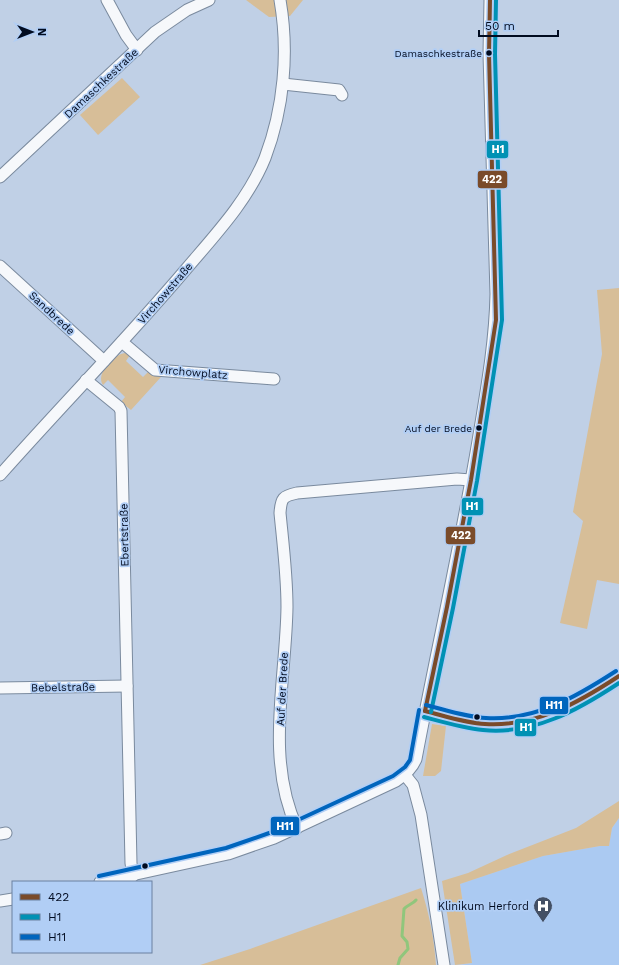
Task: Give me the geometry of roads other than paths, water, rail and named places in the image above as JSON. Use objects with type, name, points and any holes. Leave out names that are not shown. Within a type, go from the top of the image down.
[{"type":"street","points":[[107,0],[126,35],[137,50]]},
{"type":"street","name":"Damaschkestraße","points":[[0,177],[155,32],[187,10],[209,0]]},
{"type":"street","name":"Virchowstraße","points":[[0,475],[122,342],[222,226],[236,209],[253,183],[273,134],[280,107],[284,39],[280,0]]},
{"type":"street","points":[[106,881],[228,854],[274,838],[396,782],[412,767],[416,759],[471,480],[496,320],[489,54],[490,0]]},
{"type":"street","points":[[282,84],[339,90],[342,95]]},
{"type":"street","name":"Sandbrede","points":[[0,266],[104,361]]},
{"type":"street","name":"Virchowplatz","points":[[122,342],[155,370],[274,378]]},
{"type":"street","name":"Ebertstraße","points":[[86,380],[119,407],[121,411],[131,863],[133,876]]},
{"type":"street","name":"Auf der Brede","points":[[297,828],[291,815],[286,796],[282,774],[280,748],[280,711],[287,606],[280,513],[280,504],[282,499],[287,495],[297,493],[457,479],[471,480]]},
{"type":"street","points":[[425,711],[484,724],[515,724],[547,717],[596,691],[619,676]]},
{"type":"street","name":"Bebelstraße","points":[[0,688],[127,686]]},
{"type":"street","points":[[405,775],[413,785],[421,815],[444,965]]},
{"type":"street","points":[[0,901],[12,898]]},
{"type":"waterway","points":[[398,965],[400,958],[408,949],[407,942],[402,936],[404,909],[416,900]]},
{"type":"place","name":"Damaschkestraße","points":[[489,53]]},
{"type":"place","name":"Auf der Brede","points":[[479,428]]},
{"type":"place","name":"Klinikum Herford","points":[[543,923]]}]
